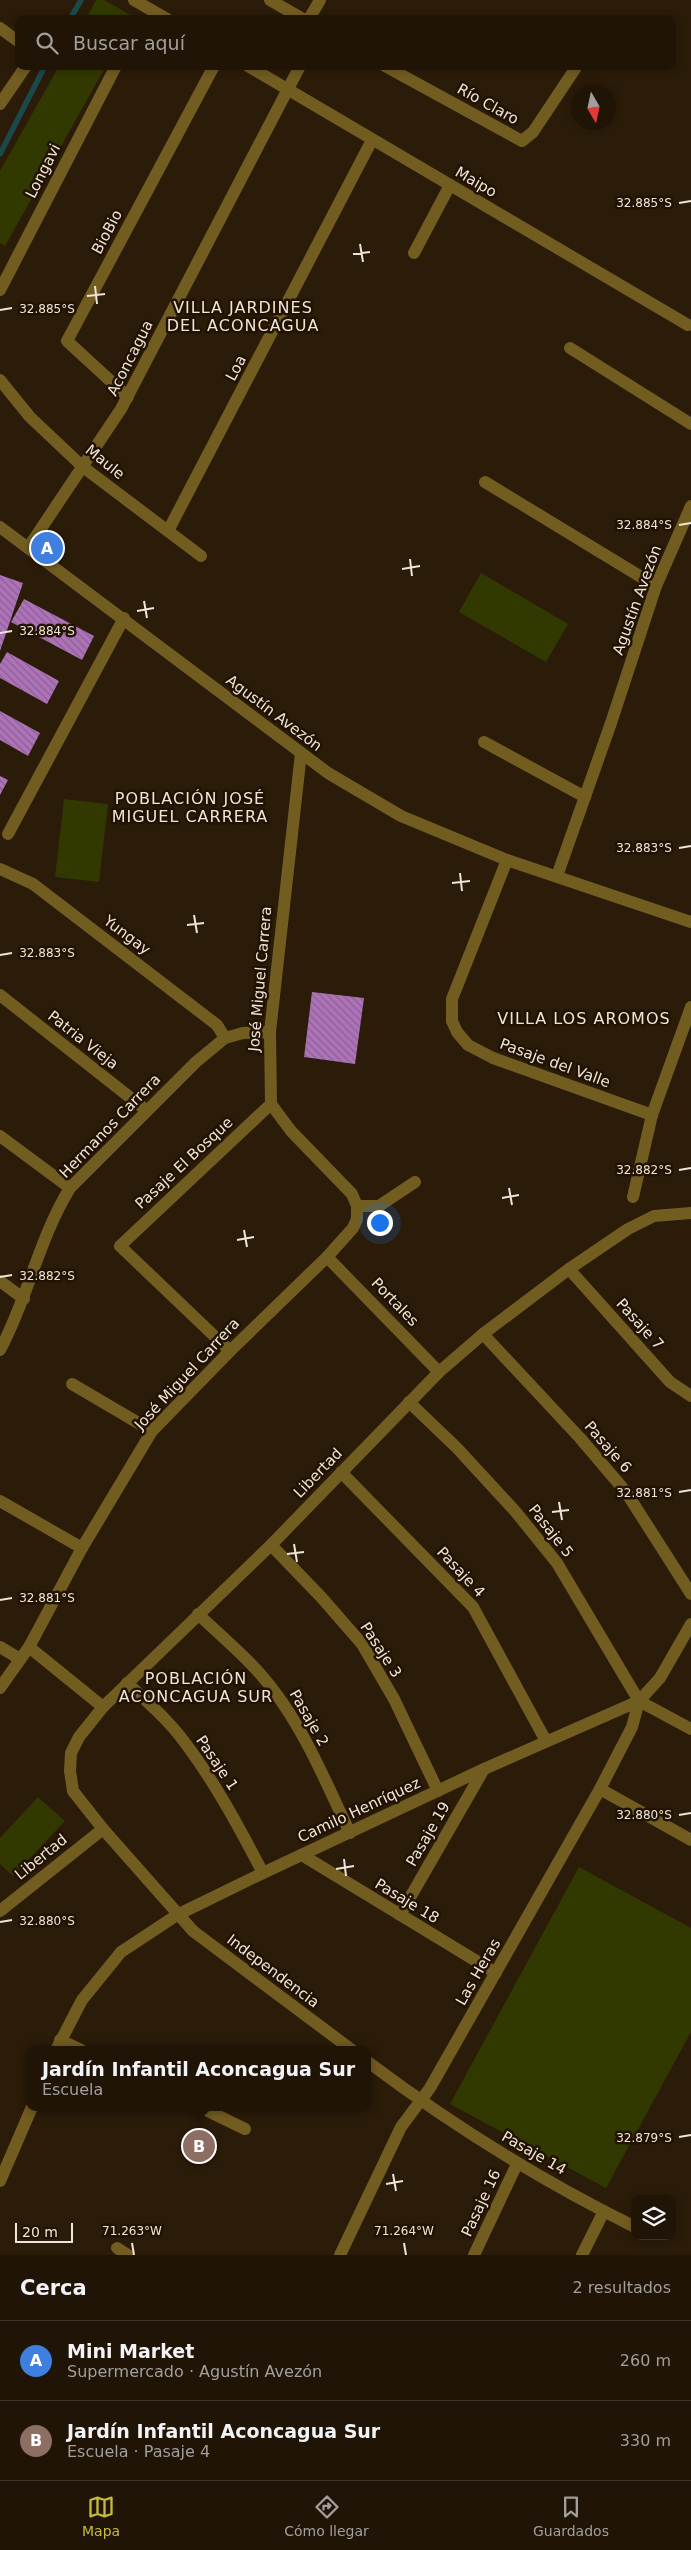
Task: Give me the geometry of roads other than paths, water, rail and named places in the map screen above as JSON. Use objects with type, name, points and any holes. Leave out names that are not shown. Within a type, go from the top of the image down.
[{"type":"street","points":[[134,0],[143,13]]},
{"type":"street","points":[[270,0],[296,15]]},
{"type":"street","points":[[311,15],[320,0]]},
{"type":"street","points":[[0,28],[15,39]]},
{"type":"street","points":[[0,104],[23,70]]},
{"type":"street","name":"Longavi","points":[[0,290],[114,70]]},
{"type":"street","name":"BioBio","points":[[128,397],[67,341],[212,70]]},
{"type":"street","name":"Maipo","points":[[254,70],[688,325]]},
{"type":"street","name":"Aconcagua","points":[[28,548],[128,397],[298,70]]},
{"type":"street","name":"Río Claro","points":[[392,70],[522,141],[533,132],[574,70]]},
{"type":"street","name":"Loa","points":[[168,531],[372,140]]},
{"type":"street","points":[[414,253],[450,186]]},
{"type":"street","points":[[570,348],[691,424]]},
{"type":"street","name":"Maule","points":[[0,380],[30,417],[83,467],[201,556]]},
{"type":"street","points":[[484,482],[656,586]]},
{"type":"street","name":"Agustín Avezón","points":[[557,876],[656,586],[691,506]]},
{"type":"street","name":"Agustín Avezón","points":[[0,527],[124,618],[328,773],[401,816],[507,860],[691,922]]},
{"type":"street","points":[[8,834],[124,618]]},
{"type":"street","points":[[484,742],[585,797]]},
{"type":"street","name":"José Miguel Carrera","points":[[271,1104],[270,1032],[301,753]]},
{"type":"street","name":"Pasaje del Valle","points":[[507,860],[452,999],[452,1021],[457,1032],[468,1045],[493,1058],[652,1115]]},
{"type":"street","name":"Yungay","points":[[0,868],[33,884],[217,1024],[225,1038]]},
{"type":"street","name":"Patria Vieja","points":[[0,995],[146,1110]]},
{"type":"street","points":[[633,1198],[652,1115],[691,1006]]},
{"type":"street","name":"Hermanos Carrera","points":[[0,1350],[5,1332],[24,1299],[34,1267],[58,1207],[70,1188],[146,1110],[196,1062],[225,1038],[243,1033],[270,1032]]},
{"type":"street","points":[[271,1104],[291,1131],[352,1194],[357,1206],[379,1206],[415,1182]]},
{"type":"street","name":"Pasaje El Bosque","points":[[230,1351],[120,1246],[271,1104]]},
{"type":"street","points":[[0,1136],[70,1188]]},
{"type":"street","name":"José Miguel Carrera","points":[[0,1688],[29,1647],[82,1548],[152,1431],[230,1351],[327,1257],[353,1228],[358,1219],[357,1206]]},
{"type":"street","name":"Libertad","points":[[177,1916],[73,1791],[70,1771],[71,1753],[79,1737],[103,1707],[127,1683],[271,1545],[439,1372],[483,1334],[570,1268],[628,1229],[654,1216],[691,1213]]},
{"type":"street","name":"Portales","points":[[327,1257],[381,1310],[439,1372]]},
{"type":"street","name":"Pasaje 7","points":[[570,1268],[670,1382],[691,1396]]},
{"type":"street","points":[[0,1281],[24,1299]]},
{"type":"street","name":"Pasaje 6","points":[[483,1334],[580,1438],[626,1492],[691,1594]]},
{"type":"street","points":[[72,1384],[152,1431]]},
{"type":"street","name":"Pasaje 5","points":[[409,1402],[457,1448],[515,1511],[557,1563],[638,1701]]},
{"type":"street","name":"Pasaje 4","points":[[341,1472],[473,1606],[546,1741]]},
{"type":"street","points":[[0,1501],[82,1548]]},
{"type":"street","name":"Pasaje 3","points":[[271,1545],[322,1598],[362,1644],[402,1715],[438,1791]]},
{"type":"street","name":"Pasaje 2","points":[[198,1614],[274,1690],[308,1746],[350,1833]]},
{"type":"street","name":"Camilo Henríquez","points":[[58,2045],[82,2000],[121,1952],[177,1916],[263,1873],[484,1768],[638,1701],[660,1678],[687,1643],[691,1624]]},
{"type":"street","points":[[0,1647],[20,1659]]},
{"type":"street","points":[[29,1647],[103,1707]]},
{"type":"street","name":"Pasaje 1","points":[[127,1683],[151,1705],[186,1743],[231,1812],[263,1873]]},
{"type":"street","points":[[638,1701],[691,1729]]},
{"type":"street","name":"Las Heras","points":[[340,2255],[402,2127],[430,2088],[600,1789],[632,1727],[638,1701]]},
{"type":"street","name":"Pasaje 19","points":[[400,1915],[484,1768]]},
{"type":"street","points":[[600,1789],[691,1840]]},
{"type":"street","name":"Libertad","points":[[0,1911],[103,1829]]},
{"type":"street","name":"Pasaje 18","points":[[302,1855],[496,1973]]},
{"type":"street","name":"Independencia","points":[[177,1916],[194,1931],[347,2046]]},
{"type":"street","points":[[371,2064],[420,2100]]},
{"type":"street","name":"Pasaje 14","points":[[420,2100],[517,2164],[631,2225]]},
{"type":"street","points":[[0,2181],[30,2111]]},
{"type":"street","points":[[208,2111],[245,2129]]},
{"type":"street","name":"Pasaje 16","points":[[474,2255],[517,2164]]},
{"type":"street","points":[[582,2255],[604,2211]]},
{"type":"street","points":[[117,2248],[128,2255]]},
{"type":"waterway","points":[[72,15],[81,0]]},
{"type":"waterway","points":[[0,154],[43,70]]},
{"type":"place","name":"Mini Market","points":[[47,548]]},
{"type":"place","name":"Jardín Infantil Aconcagua Sur","points":[[199,2146]]},
{"type":"district","name":"VILLA JARDINES DEL ACONCAGUA","points":[[243,316]]},
{"type":"district","name":"POBLACIÓN JOSÉ MIGUEL CARRERA","points":[[190,807]]},
{"type":"district","name":"VILLA LOS AROMOS","points":[[584,1018]]},
{"type":"district","name":"POBLACIÓN ACONCAGUA SUR","points":[[196,1687]]}]
